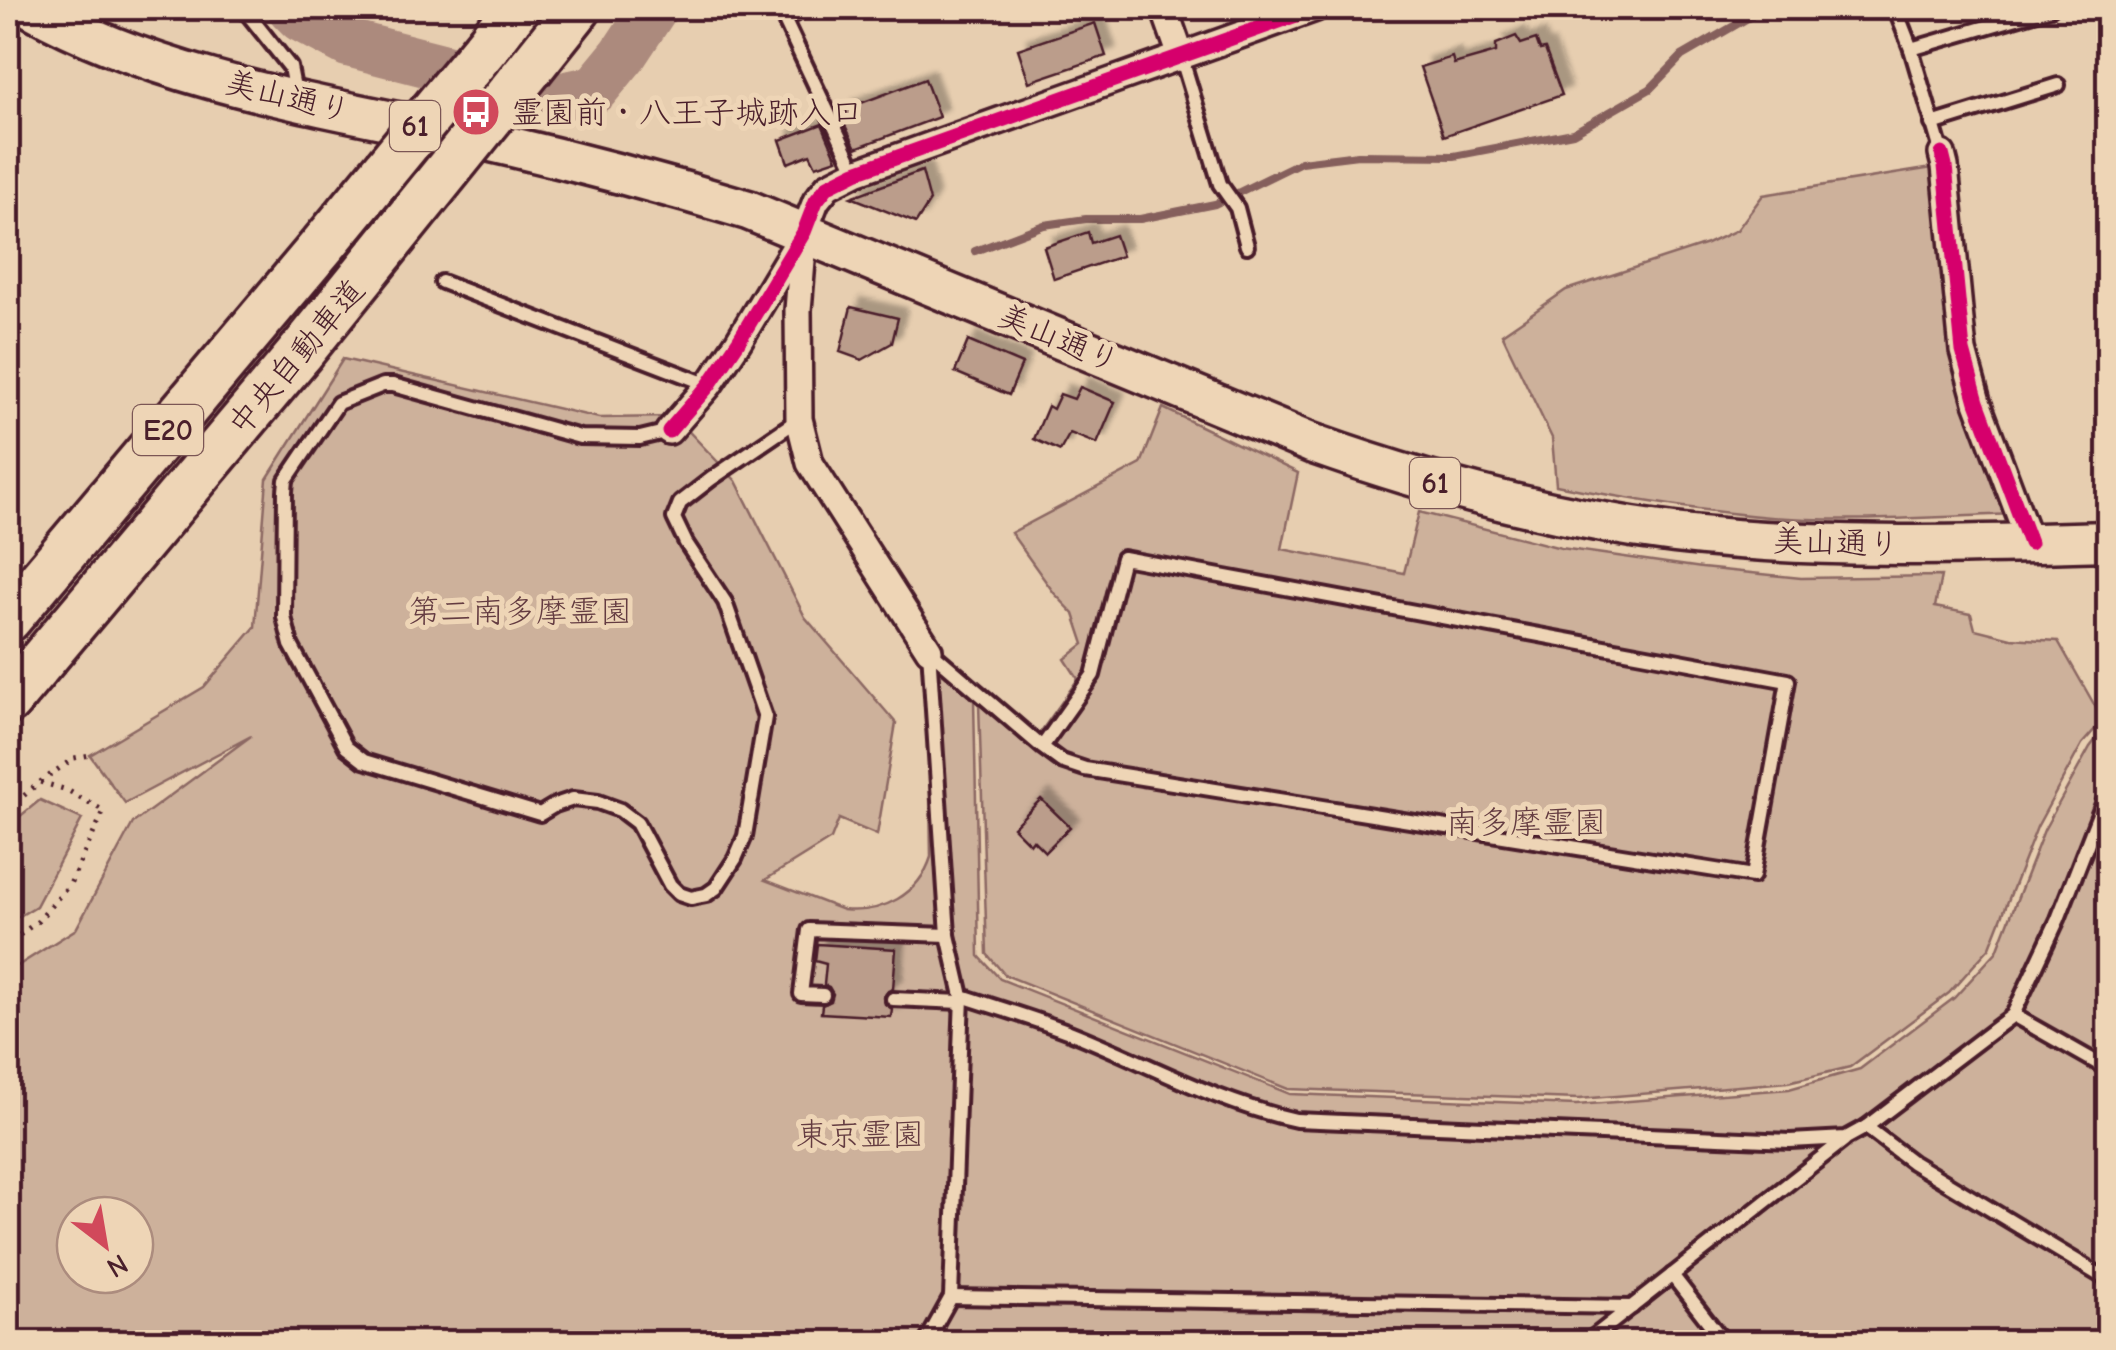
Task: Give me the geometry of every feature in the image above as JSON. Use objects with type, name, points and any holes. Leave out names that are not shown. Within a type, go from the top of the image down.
[{"type":"highway","name":"中央自動車道","points":[[8,702],[300,352],[578,8]]},
{"type":"highway","name":"中央自動車道","points":[[8,619],[328,240],[503,25]]},
{"type":"main road","name":"美山通り","points":[[31,8],[122,50],[166,65],[296,100],[653,181],[748,210],[1311,443],[1378,467],[1513,504],[1626,526],[1756,540],[1840,544],[2108,541]]},
{"type":"street","points":[[1164,8],[1181,56]]},
{"type":"street","points":[[670,430],[738,342],[804,232],[816,200],[828,186],[856,172],[1316,8]]},
{"type":"street","points":[[1942,154],[1963,351],[2030,544]]},
{"type":"street","points":[[804,232],[798,310],[799,419],[810,462],[929,650]]},
{"type":"lane","points":[[244,8],[290,67],[296,100]]},
{"type":"lane","points":[[808,8],[784,19],[856,172]]},
{"type":"lane","points":[[1895,8],[1942,154]]},
{"type":"lane","points":[[1911,49],[2051,8]]},
{"type":"lane","points":[[1181,56],[1220,184],[1237,208],[1247,246]]},
{"type":"lane","points":[[1932,124],[2058,84]]},
{"type":"lane","points":[[442,282],[708,385]]},
{"type":"lane","points":[[670,430],[640,438],[580,437],[393,385],[383,385],[338,403],[286,480],[284,617],[296,656],[346,747],[364,761],[540,814],[573,800],[598,802],[620,810],[637,823],[670,886],[692,898],[706,896],[716,888],[745,836],[765,717],[725,602],[674,518],[680,504],[695,491],[799,419]]},
{"type":"lane","points":[[929,650],[1042,747],[1061,761],[1085,769],[1754,876],[1788,681],[1123,558],[1093,675],[1042,747]]},
{"type":"lane","points":[[926,1342],[951,1297],[961,999],[948,935],[929,650]]},
{"type":"lane","points":[[1587,1342],[1846,1138],[2014,1015],[2058,919],[2108,790]]},
{"type":"lane","points":[[822,995],[801,994],[809,930],[948,935]]},
{"type":"lane","points":[[893,999],[961,999],[1070,1032],[1206,1092],[1296,1120],[1790,1141],[1846,1138]]},
{"type":"lane","points":[[2014,1015],[2108,1069]]},
{"type":"lane","points":[[1866,1127],[1912,1162],[2108,1280]]},
{"type":"lane","points":[[1672,1275],[1724,1342]]},
{"type":"lane","points":[[951,1297],[1632,1307]]},
{"type":"lane","points":[[2093,1342],[2108,1330]]},
{"type":"path","points":[[8,809],[74,758],[90,755]]},
{"type":"path","points":[[8,944],[38,922],[70,884],[104,811],[68,790],[40,782]]},
{"type":"green space","points":[[1945,166],[1963,351],[2017,514],[1801,519],[1663,504],[1556,485],[1552,438],[1502,334],[1566,290],[1707,244],[1737,230],[1763,195]]},
{"type":"green space","points":[[343,359],[599,418],[675,417],[736,481],[805,617],[896,723],[877,835],[839,819],[831,839],[765,880],[843,910],[885,905],[918,882],[931,857],[928,660],[974,699],[979,956],[1000,979],[1290,1094],[1576,1105],[1789,1089],[1860,1069],[1954,998],[1997,951],[2044,830],[2090,747],[2108,724],[2108,1342],[8,1342],[8,972],[76,929],[133,823],[251,736],[125,803],[90,755],[204,687],[255,627],[267,479]]},
{"type":"green space","name":"南多摩霊園","points":[[1163,408],[1298,473],[1282,549],[1404,573],[1419,512],[1561,548],[1702,568],[1801,578],[1941,576],[1935,607],[1971,614],[1975,629],[2011,638],[2058,641],[2103,720],[2082,744],[2037,827],[1990,947],[1949,993],[1850,1067],[1788,1082],[1579,1099],[1288,1089],[1005,975],[987,954],[979,704],[1030,747],[1078,679],[1065,659],[1084,644],[1074,614],[1011,533],[1141,464]]},
{"type":"green space","points":[[40,800],[82,819],[36,906],[8,923],[8,826]]},
{"type":"building","points":[[1095,23],[1106,56],[1029,82],[1018,49]]},
{"type":"building","points":[[1516,36],[1521,44],[1536,39],[1540,50],[1545,49],[1562,95],[1444,136],[1420,67],[1452,57],[1454,64],[1496,52],[1496,44]]},
{"type":"building","points":[[925,79],[939,117],[856,148],[841,117],[847,114],[845,109]]},
{"type":"building","points":[[822,124],[837,159],[816,166],[810,154],[788,163],[780,140]]},
{"type":"building","points":[[922,171],[930,201],[916,223],[851,197]]},
{"type":"building","points":[[1088,232],[1091,243],[1115,235],[1122,256],[1054,279],[1044,247]]},
{"type":"building","points":[[851,307],[898,318],[892,343],[862,360],[840,352]]},
{"type":"building","points":[[968,341],[1022,364],[1009,395],[955,372]]},
{"type":"building","points":[[1080,387],[1115,402],[1097,444],[1070,433],[1060,451],[1034,439],[1048,406],[1053,409],[1060,394],[1074,399]]},
{"type":"building","points":[[1041,799],[1070,827],[1045,852],[1013,827]]},
{"type":"building","points":[[817,944],[896,949],[893,989],[883,998],[892,1009],[891,1017],[821,1013],[822,1005],[831,1001],[833,994],[824,985],[826,964],[815,961]]},
{"type":"waterway","points":[[291,8],[301,18],[348,43],[558,97],[595,89],[654,8]]},
{"type":"waterway","points":[[975,251],[1044,225],[1086,219],[1140,219],[1215,204],[1301,162],[1358,155],[1454,156],[1573,133],[1650,89],[1682,56],[1765,8]]},
{"type":"waterway","points":[[580,92],[596,107]]},
{"type":"cycle path","points":[[669,431],[709,385],[738,342],[828,186],[856,172],[1316,8]]},
{"type":"cycle path","points":[[1942,154],[1963,351],[1977,402],[2030,543]]},
{"type":"place","name":"霊園前・八王子城跡入口","points":[[476,112]]},
{"type":"park label","name":"第二南多摩霊園","points":[[520,611]]},
{"type":"park label","name":"東京霊園","points":[[860,1134]]}]
